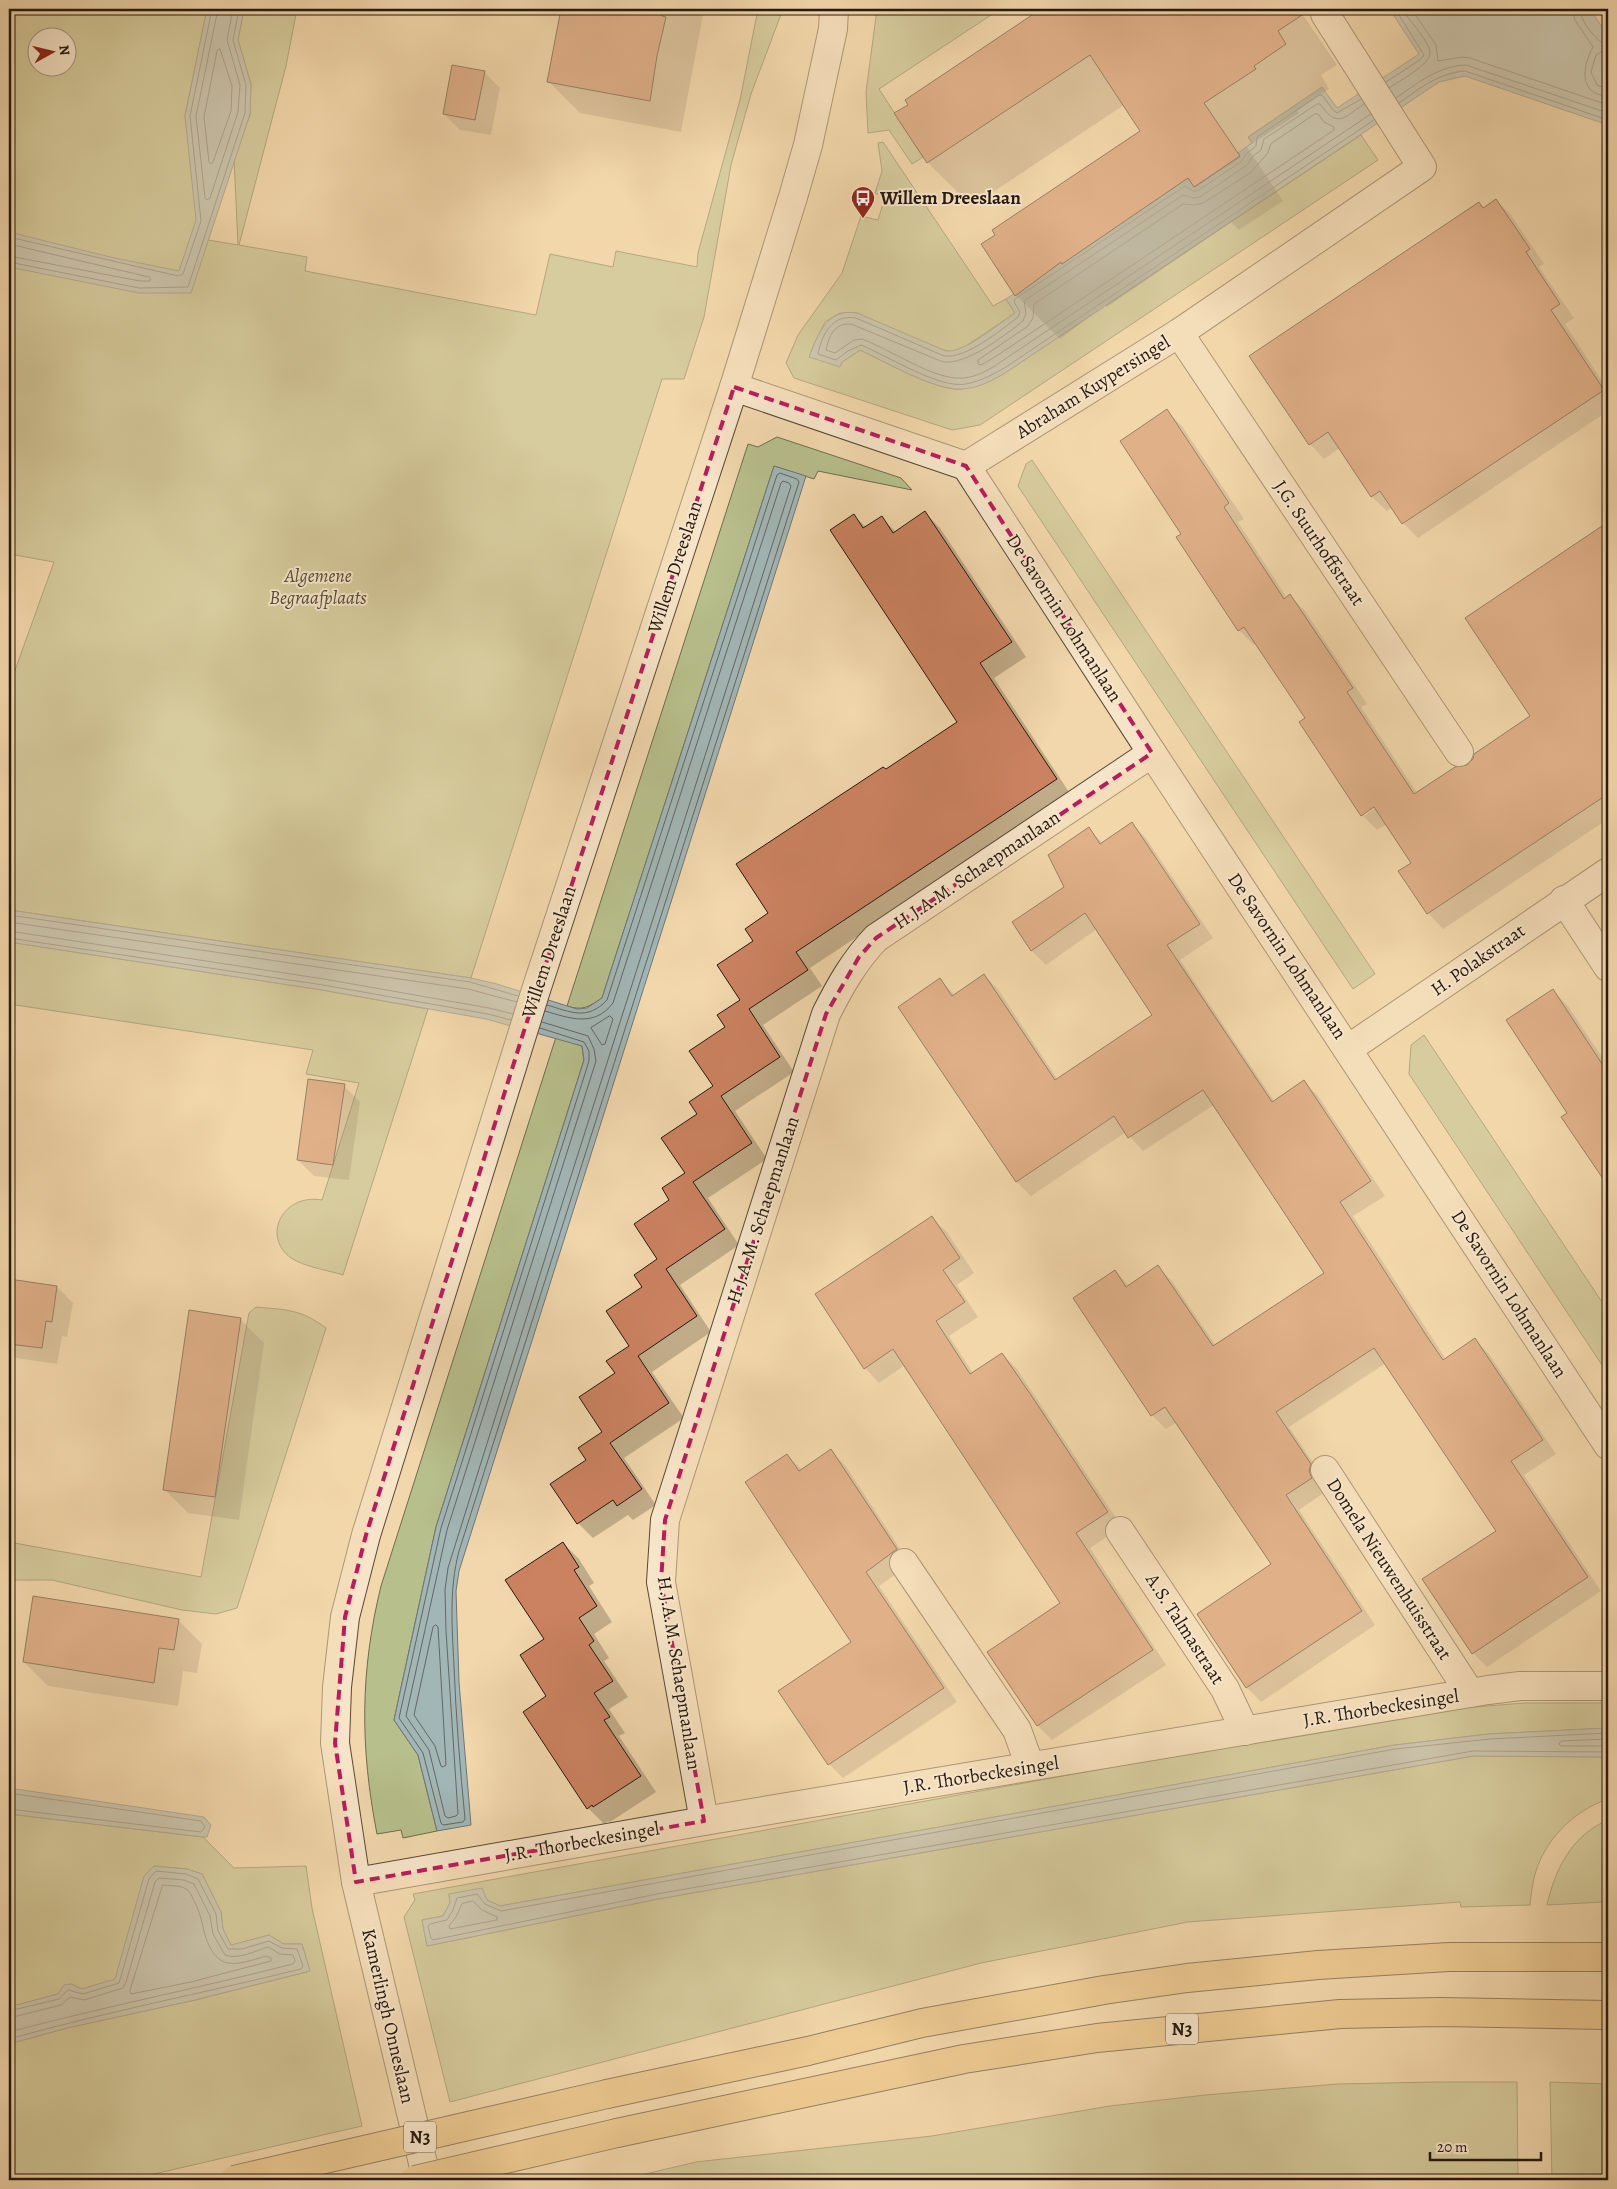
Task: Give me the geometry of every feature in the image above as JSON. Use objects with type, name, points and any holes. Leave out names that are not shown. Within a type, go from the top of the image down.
[{"type":"main road","name":"N3","points":[[234,2180],[607,2094],[808,2051],[922,2023],[1104,1990],[1327,1964],[1449,1957],[1602,1955]]},
{"type":"main road","name":"N3","points":[[415,2180],[617,2133],[964,2059],[1097,2038],[1340,2014],[1440,2012],[1608,2015]]},
{"type":"street","name":"Willem Dreeslaan","points":[[356,1882],[335,1743],[337,1688],[345,1617],[366,1535],[536,990],[734,386],[808,145],[833,29],[834,9]]},
{"type":"street","name":"Abraham Kuypersingel","points":[[966,466],[1179,333],[1422,168],[1394,120],[1324,14]]},
{"type":"street","name":"J.G. Suurhoffstraat","points":[[1179,333],[1460,752]]},
{"type":"street","points":[[734,386],[966,466]]},
{"type":"street","name":"De Savornin Lohmanlaan","points":[[966,466],[1152,753],[1608,1445]]},
{"type":"street","name":"H.J.A.M. Schaepmanlaan","points":[[704,1821],[661,1582],[665,1520],[826,1014],[848,973],[876,938],[1152,753]]},
{"type":"street","name":"H. Polakstraat","points":[[1348,1049],[1564,900],[1608,872]]},
{"type":"street","points":[[1564,900],[1608,967]]},
{"type":"street","name":"Domela Nieuwenhuisstraat","points":[[1325,1470],[1470,1693]]},
{"type":"street","name":"A.S. Talmastraat","points":[[1120,1531],[1225,1689],[1245,1731]]},
{"type":"street","points":[[904,1563],[1017,1730],[1030,1766]]},
{"type":"street","name":"J.R. Thorbeckesingel","points":[[356,1882],[704,1821],[1470,1693],[1520,1686],[1608,1686]]},
{"type":"street","name":"Kamerlingh Onneslaan","points":[[356,1882],[427,2180]]},
{"type":"highlighted area","points":[[734,387],[966,466],[1152,753],[876,938],[859,957],[826,1014],[665,1520],[661,1582],[704,1821],[356,1882],[335,1743],[345,1617],[366,1535],[523,1034]]},
{"type":"green space","name":"Algemene Begraafplaats","points":[[9,9],[207,9],[185,116],[202,239],[238,245],[234,158],[250,115],[251,84],[238,40],[244,9],[297,9],[286,66],[239,245],[307,257],[305,271],[536,315],[550,254],[613,267],[616,251],[697,267],[698,253],[740,100],[758,9],[783,9],[751,94],[731,165],[704,317],[684,379],[662,379],[471,978],[9,910],[9,687],[54,562],[9,554]]},
{"type":"green space","points":[[877,9],[1000,9],[879,89],[923,157],[912,164],[889,130],[868,133],[866,92]]},
{"type":"green space","points":[[1361,135],[1378,160],[980,425],[952,430],[794,378],[786,363],[798,335],[842,273],[861,216],[878,220],[885,197],[875,193],[882,171],[878,143],[883,142],[993,306],[1006,299],[1015,313],[966,346],[952,352],[936,348],[857,313],[840,313],[825,322],[811,351],[842,362],[860,350],[925,381],[951,389],[961,389],[986,383],[1008,371]]},
{"type":"green space","points":[[777,437],[901,478],[912,490],[818,471],[814,479],[774,466],[602,998],[585,1007],[567,1006],[748,444],[758,447]]},
{"type":"green space","points":[[1032,460],[1375,974],[1353,989],[1018,486],[1026,464]]},
{"type":"green space","points":[[9,942],[322,990],[428,1009],[343,1275],[309,1266],[291,1258],[282,1249],[278,1239],[277,1228],[287,1209],[296,1203],[308,1200],[322,1200],[359,1083],[306,1074],[313,1050],[9,1004]]},
{"type":"green space","points":[[1424,1035],[1608,1311],[1608,1374],[1409,1074],[1411,1045]]},
{"type":"green space","points":[[556,1037],[582,1046],[584,1060],[436,1527],[394,1720],[418,1755],[437,1831],[403,1838],[401,1830],[377,1834],[371,1802],[365,1740],[365,1710],[369,1649],[381,1586]]},
{"type":"green space","points":[[256,1307],[301,1314],[326,1328],[237,1608],[216,1614],[182,1610],[52,1580],[9,1580],[9,1542],[201,1577],[249,1313]]},
{"type":"green space","points":[[1525,1703],[1608,1703],[1608,1728],[1489,1734],[1395,1745],[500,1906],[487,1900],[449,1894],[450,1903],[443,1916],[422,1920],[427,1946],[658,1899],[1473,1756],[1608,1757],[1608,1799],[1583,1811],[1561,1829],[1552,1840],[1538,1864],[1533,1881],[1530,1905],[1461,1907],[1460,1902],[1188,1922],[981,1963],[450,2102],[404,1917],[415,1900],[413,1894],[1366,1721],[1461,1708]]},
{"type":"green space","points":[[9,1814],[203,1837],[234,1868],[306,1866],[312,1908],[362,2126],[128,2180],[9,2180],[9,2044],[67,2028],[195,2000],[310,1971],[302,1944],[284,1944],[269,1935],[231,1946],[223,1929],[221,1912],[202,1874],[187,1869],[154,1866],[145,1876],[115,1980],[82,1989],[71,1984],[58,1994],[9,2007]]},
{"type":"green space","points":[[1608,1820],[1608,1899],[1603,1900],[1603,1902],[1547,1905],[1560,1866],[1567,1855],[1584,1835],[1595,1826]]},
{"type":"green space","points":[[1517,2082],[1518,2180],[620,2180],[696,2162],[932,2136],[1110,2106],[1205,2095],[1338,2084]]},
{"type":"green space","points":[[1550,2082],[1608,2084],[1608,2180],[1552,2180]]},
{"type":"water","points":[[207,9],[244,9],[238,40],[251,84],[250,114],[191,293],[139,293],[9,267],[9,232],[110,257],[179,271],[196,220],[185,116]]},
{"type":"water","points":[[1398,9],[1590,9],[1608,36],[1608,54],[1603,73],[1608,78],[1608,125],[1465,76],[1439,82],[1008,371],[986,383],[967,389],[937,385],[860,350],[842,362],[840,367],[809,357],[825,324],[838,315],[847,313],[857,313],[946,351],[972,343],[1015,313],[1006,299],[1188,178],[1195,187],[1240,157],[1238,153],[1252,143],[1248,137],[1322,87],[1337,108],[1419,54],[1392,13]]},
{"type":"water","points":[[774,466],[806,476],[459,1571],[456,1591],[459,1682],[471,1825],[437,1831],[418,1755],[394,1720],[436,1527],[584,1060],[582,1046],[486,1019],[322,990],[9,942],[9,910],[471,978],[497,984],[577,1009],[587,1008],[602,998]]},
{"type":"water","points":[[1608,1728],[1608,1757],[1473,1756],[658,1899],[427,1946],[422,1920],[443,1916],[450,1903],[449,1894],[482,1888],[487,1900],[500,1906],[1395,1745],[1489,1734]]},
{"type":"water","points":[[9,1788],[204,1817],[211,1825],[207,1837],[203,1837],[9,1814]]},
{"type":"water","points":[[154,1866],[187,1869],[202,1874],[221,1912],[223,1929],[231,1945],[269,1935],[284,1944],[302,1944],[310,1971],[195,2000],[67,2028],[9,2044],[9,2007],[58,1994],[64,1985],[71,1984],[82,1989],[115,1979],[144,1876]]},
{"type":"building","points":[[561,9],[663,9],[662,16],[666,17],[657,56],[650,101],[547,82]]},
{"type":"building","points":[[1041,9],[1311,9],[1278,31],[1286,44],[1254,66],[1256,69],[1204,103],[1240,156],[1194,187],[1188,178],[1062,264],[1061,262],[1015,296],[981,244],[995,235],[992,230],[1140,131],[1090,55],[927,163],[894,113],[908,105],[905,100]]},
{"type":"building","points":[[452,65],[485,71],[475,120],[443,114]]},
{"type":"building","points":[[1496,199],[1530,249],[1526,252],[1560,304],[1551,310],[1604,390],[1402,524],[1380,491],[1371,497],[1328,432],[1309,445],[1249,356],[1479,202],[1483,208]]},
{"type":"building","points":[[1167,409],[1229,503],[1224,507],[1284,599],[1290,594],[1353,688],[1347,692],[1414,794],[1455,767],[1467,765],[1473,759],[1474,754],[1530,716],[1465,618],[1608,522],[1608,794],[1427,914],[1398,871],[1411,863],[1374,807],[1361,816],[1299,722],[1305,718],[1244,627],[1238,631],[1176,537],[1181,534],[1120,441]]},
{"type":"building","points":[[925,511],[1012,642],[980,663],[1057,779],[796,952],[808,970],[749,1009],[780,1057],[721,1096],[752,1143],[693,1182],[725,1229],[666,1269],[697,1316],[638,1356],[669,1403],[610,1443],[642,1489],[617,1506],[613,1500],[577,1524],[550,1484],[586,1460],[578,1448],[602,1432],[579,1397],[615,1373],[606,1361],[629,1346],[606,1311],[642,1287],[634,1275],[657,1259],[634,1224],[669,1200],[662,1188],[685,1173],[661,1138],[697,1114],[689,1102],[713,1086],[689,1051],[725,1027],[717,1015],[740,1000],[717,965],[753,941],[745,929],[768,913],[736,864],[883,767],[886,769],[957,722],[830,530],[854,514],[863,528],[882,516],[893,533]]},
{"type":"building","points":[[1132,822],[1200,924],[1167,945],[1272,1102],[1304,1080],[1371,1181],[1340,1202],[1426,1335],[1443,1360],[1475,1338],[1543,1440],[1511,1461],[1588,1577],[1472,1654],[1422,1579],[1496,1531],[1374,1348],[1276,1412],[1311,1464],[1309,1471],[1312,1478],[1286,1495],[1362,1611],[1246,1688],[1197,1614],[1271,1564],[1165,1407],[1151,1416],[1073,1298],[1115,1270],[1126,1287],[1158,1265],[1213,1346],[1324,1273],[1203,1090],[1128,1138],[1114,1116],[1016,1182],[898,1007],[940,978],[952,996],[984,974],[1055,1080],[1152,1015],[1085,913],[1031,951],[1012,922],[1064,887],[1048,855],[1089,827],[1100,844]]},
{"type":"building","points":[[1553,989],[1608,1073],[1608,1186],[1561,1117],[1567,1113],[1506,1020]]},
{"type":"building","points":[[308,1079],[345,1084],[333,1165],[297,1160]]},
{"type":"building","points":[[932,1216],[960,1258],[943,1270],[965,1302],[936,1321],[970,1374],[1002,1353],[1033,1398],[1108,1512],[1076,1533],[1153,1650],[1037,1726],[987,1652],[1060,1603],[893,1349],[864,1369],[815,1294]]},
{"type":"building","points":[[9,1279],[57,1286],[52,1322],[46,1321],[42,1348],[9,1344]]},
{"type":"building","points":[[189,1310],[241,1318],[215,1497],[163,1490]]},
{"type":"building","points":[[831,1449],[897,1549],[866,1572],[944,1688],[828,1765],[778,1691],[851,1642],[745,1482],[787,1454],[799,1471]]},
{"type":"building","points":[[563,1542],[579,1567],[574,1570],[597,1606],[579,1618],[594,1641],[589,1645],[613,1681],[594,1693],[610,1717],[604,1720],[641,1776],[587,1809],[523,1712],[546,1696],[520,1655],[544,1639],[505,1580]]},
{"type":"building","points":[[33,1596],[179,1619],[174,1650],[159,1648],[154,1683],[23,1662]]},
{"type":"place","name":"Willem Dreeslaan","points":[[863,219]]}]
